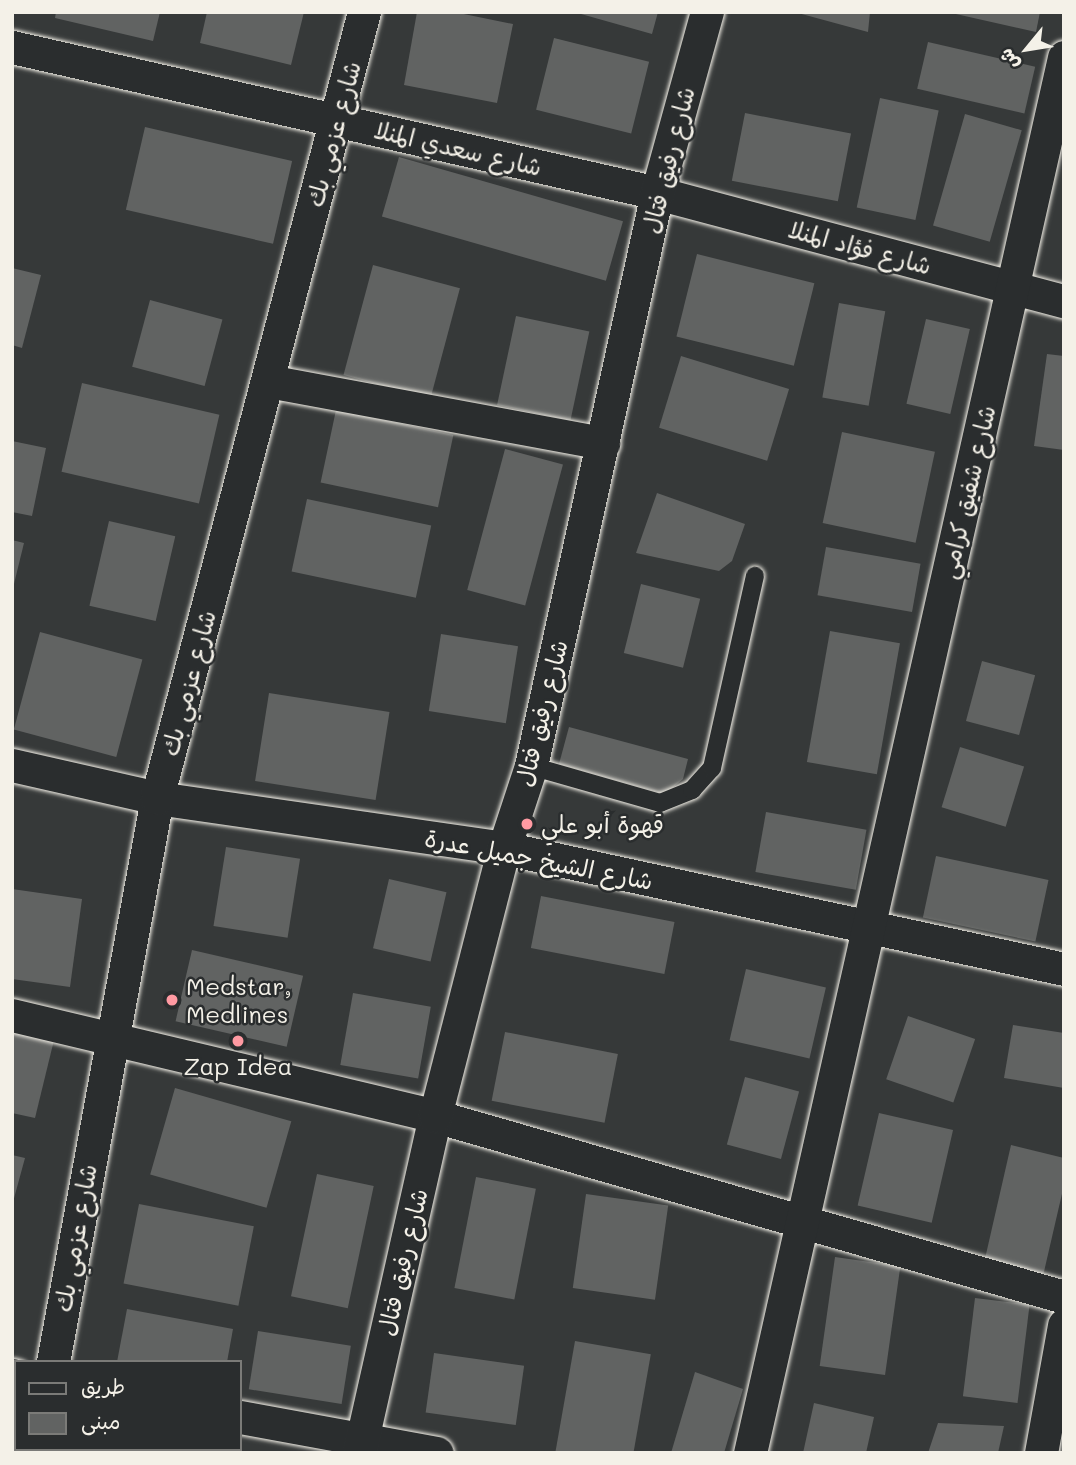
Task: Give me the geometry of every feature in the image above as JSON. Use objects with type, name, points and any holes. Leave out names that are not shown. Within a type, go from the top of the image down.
[{"type":"street","name":"شارع عزمي بك","points":[[53,1360],[110,1039],[157,798],[364,12]]},
{"type":"street","name":"شارع رفيق فتال","points":[[361,1446],[435,1116],[504,848],[531,766],[657,193],[707,12]]},
{"type":"street","name":"شارع سعدي المنلا","points":[[12,47],[657,193]]},
{"type":"street","name":"شارع شفيق كرامي","points":[[750,1453],[804,1225],[868,927],[1064,57]]},
{"type":"street","name":"شارع فؤاد المنلا","points":[[657,193],[1064,301]]},
{"type":"street","points":[[268,381],[603,443]]},
{"type":"street","name":"شارع الشيخ جميل عدرة","points":[[12,765],[157,798],[504,848],[1064,969]]},
{"type":"street","points":[[12,1015],[435,1116],[627,1168],[804,1225],[1064,1297]]},
{"type":"street","points":[[1041,1453],[1064,1325]]},
{"type":"street","points":[[242,1416],[361,1446],[437,1453]]},
{"type":"lane","points":[[531,766],[660,803],[692,790],[712,768],[755,576]]},
{"type":"building","points":[[56,12],[160,12],[153,41],[55,18]]},
{"type":"building","points":[[207,12],[304,12],[291,65],[200,43]]},
{"type":"building","points":[[417,12],[454,12],[513,24],[497,103],[404,85]]},
{"type":"building","points":[[574,12],[658,12],[652,34]]},
{"type":"building","points":[[870,12],[868,32],[798,13]]},
{"type":"building","points":[[947,12],[1040,12],[1036,32]]},
{"type":"building","points":[[554,38],[649,62],[631,134],[536,110]]},
{"type":"building","points":[[928,42],[1035,67],[1024,114],[917,89]]},
{"type":"building","points":[[880,98],[939,110],[915,220],[857,208]]},
{"type":"building","points":[[745,113],[851,134],[838,201],[732,181]]},
{"type":"building","points":[[965,114],[1022,130],[990,242],[933,226]]},
{"type":"building","points":[[145,127],[292,161],[273,244],[126,210]]},
{"type":"building","points":[[399,157],[623,221],[606,281],[382,217]]},
{"type":"building","points":[[697,254],[814,283],[794,366],[676,336]]},
{"type":"building","points":[[373,265],[460,288],[430,398],[343,375]]},
{"type":"building","points":[[12,268],[41,275],[22,348],[12,345]]},
{"type":"building","points":[[150,300],[222,319],[205,386],[132,367]]},
{"type":"building","points":[[839,303],[885,311],[869,406],[822,398]]},
{"type":"building","points":[[516,316],[589,332],[570,421],[497,405]]},
{"type":"building","points":[[926,319],[970,329],[950,414],[906,404]]},
{"type":"building","points":[[1047,354],[1064,356],[1064,450],[1034,446]]},
{"type":"building","points":[[681,356],[789,389],[767,461],[659,428]]},
{"type":"building","points":[[82,383],[219,415],[199,503],[62,472]]},
{"type":"building","points":[[336,410],[453,435],[438,507],[321,482]]},
{"type":"building","points":[[842,432],[935,452],[916,543],[823,523]]},
{"type":"building","points":[[12,441],[46,448],[32,516],[12,512]]},
{"type":"building","points":[[505,449],[563,465],[525,606],[467,590]]},
{"type":"building","points":[[657,493],[745,524],[732,561],[719,571],[636,553]]},
{"type":"building","points":[[307,499],[431,525],[416,598],[292,571]]},
{"type":"building","points":[[109,521],[175,536],[156,621],[89,606]]},
{"type":"building","points":[[12,540],[24,543],[13,588],[12,588]]},
{"type":"building","points":[[826,547],[921,564],[912,612],[817,595]]},
{"type":"building","points":[[641,584],[700,599],[683,668],[624,653]]},
{"type":"building","points":[[830,631],[900,643],[877,774],[807,762]]},
{"type":"building","points":[[40,632],[142,659],[116,757],[14,730]]},
{"type":"building","points":[[441,634],[518,646],[506,723],[429,711]]},
{"type":"building","points":[[982,661],[1035,675],[1019,735],[966,721]]},
{"type":"building","points":[[269,693],[389,712],[376,800],[255,781]]},
{"type":"building","points":[[569,727],[688,759],[683,779],[665,794],[559,764]]},
{"type":"building","points":[[960,747],[1024,767],[1006,827],[942,807]]},
{"type":"building","points":[[766,812],[866,830],[856,890],[755,872]]},
{"type":"building","points":[[226,847],[300,859],[288,938],[213,926]]},
{"type":"building","points":[[936,856],[1048,880],[1035,942],[923,918]]},
{"type":"building","points":[[389,879],[446,892],[431,961],[373,948]]},
{"type":"building","points":[[12,889],[82,899],[70,987],[12,979]]},
{"type":"building","points":[[541,896],[675,922],[664,974],[531,948]]},
{"type":"building","points":[[192,950],[303,976],[287,1047],[176,1021]]},
{"type":"building","points":[[746,969],[826,987],[809,1059],[730,1040]]},
{"type":"building","points":[[353,993],[431,1007],[418,1079],[340,1065]]},
{"type":"building","points":[[908,1016],[975,1039],[953,1102],[886,1079]]},
{"type":"building","points":[[1013,1025],[1064,1033],[1064,1088],[1004,1078]]},
{"type":"building","points":[[12,1029],[54,1040],[35,1118],[12,1113]]},
{"type":"building","points":[[505,1032],[618,1054],[605,1123],[492,1101]]},
{"type":"building","points":[[745,1077],[799,1091],[781,1159],[727,1145]]},
{"type":"building","points":[[175,1088],[291,1121],[267,1208],[150,1175]]},
{"type":"building","points":[[879,1113],[953,1130],[932,1223],[858,1206]]},
{"type":"building","points":[[1011,1145],[1064,1158],[1064,1185],[1043,1276],[984,1263]]},
{"type":"building","points":[[12,1155],[25,1158],[13,1202],[12,1202]]},
{"type":"building","points":[[317,1174],[374,1186],[348,1308],[291,1296]]},
{"type":"building","points":[[476,1177],[536,1189],[514,1300],[454,1288]]},
{"type":"building","points":[[586,1194],[668,1206],[655,1300],[573,1288]]},
{"type":"building","points":[[139,1204],[254,1226],[238,1306],[124,1284]]},
{"type":"building","points":[[835,1257],[900,1266],[885,1375],[820,1366]]},
{"type":"building","points":[[975,1298],[1030,1305],[1018,1403],[963,1396]]},
{"type":"building","points":[[127,1309],[233,1329],[227,1360],[117,1360]]},
{"type":"building","points":[[258,1331],[351,1346],[342,1404],[249,1389]]},
{"type":"building","points":[[575,1341],[651,1354],[633,1453],[555,1453]]},
{"type":"building","points":[[434,1353],[524,1366],[516,1425],[426,1412]]},
{"type":"building","points":[[695,1372],[743,1389],[724,1453],[671,1453]]},
{"type":"building","points":[[814,1403],[874,1417],[866,1453],[803,1453]]},
{"type":"building","points":[[938,1423],[1004,1426],[998,1453],[928,1453]]},
{"type":"place","name":"قهوة أبو علي","points":[[527,824]]},
{"type":"place","name":"Medstar, Medlines","points":[[172,1000]]},
{"type":"place","name":"Zap Idea","points":[[238,1041]]}]
